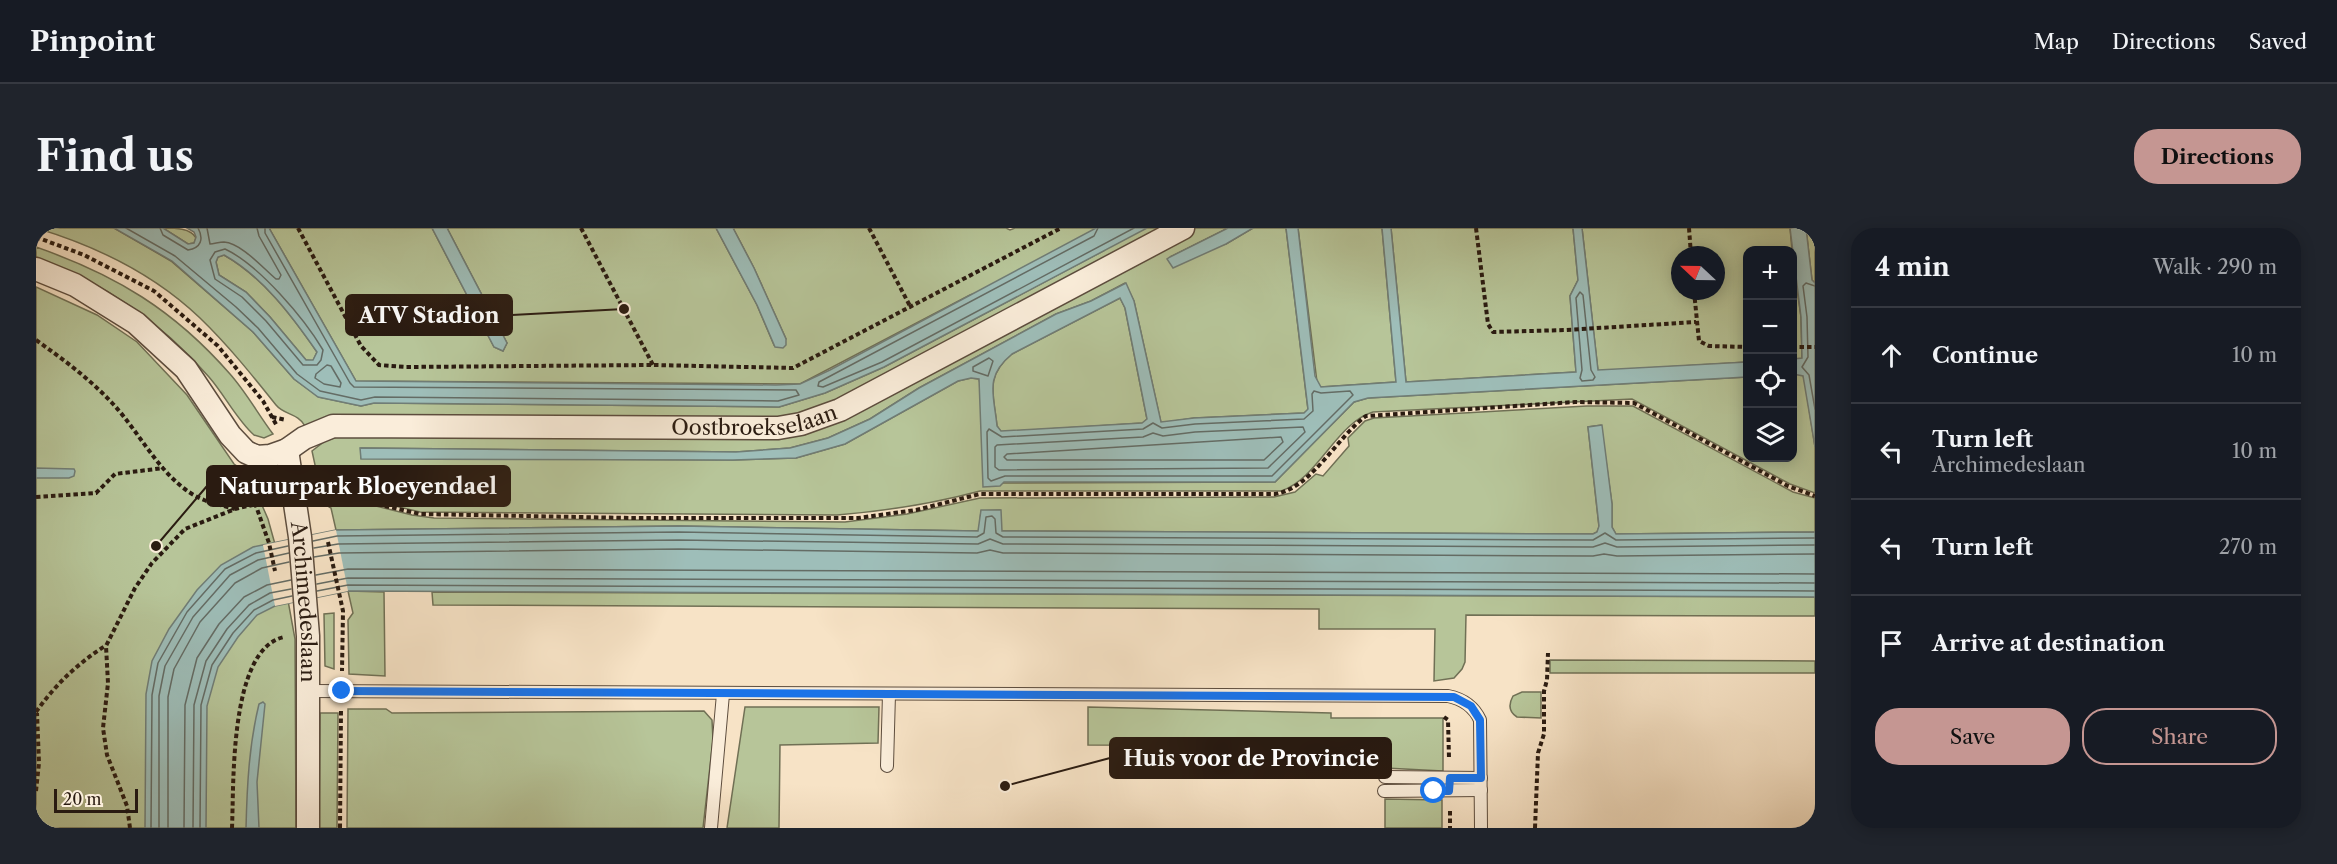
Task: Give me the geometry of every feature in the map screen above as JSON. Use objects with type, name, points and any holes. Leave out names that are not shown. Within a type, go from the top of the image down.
[{"type":"street","name":"Oostbroekselaan","points":[[287,450],[304,438],[333,426],[778,428],[801,424],[840,410],[1183,228]]},
{"type":"street","points":[[36,269],[75,285],[136,323],[186,369],[230,435],[246,452],[257,457],[270,456],[287,450]]},
{"type":"street","name":"Archimedeslaan","points":[[287,450],[300,537],[306,600],[309,691],[308,828]]},
{"type":"lane","points":[[309,691],[1448,696],[1471,706],[1480,720],[1481,828]]},
{"type":"lane","points":[[711,828],[723,694]]},
{"type":"lane","points":[[887,766],[889,694]]},
{"type":"lane","points":[[1385,777],[1450,785]]},
{"type":"lane","points":[[1384,791],[1481,784]]},
{"type":"path","points":[[298,228],[361,346],[379,365],[406,367],[653,365],[793,368],[1061,228]]},
{"type":"path","points":[[581,228],[653,365]]},
{"type":"path","points":[[868,228],[911,308]]},
{"type":"path","points":[[1476,228],[1488,324],[1493,332],[1696,322]]},
{"type":"path","points":[[1689,228],[1690,246]]},
{"type":"path","points":[[1695,300],[1697,337],[1705,345],[1743,347]]},
{"type":"path","points":[[36,340],[86,376],[115,406],[164,468],[187,490],[196,496],[235,509]]},
{"type":"path","points":[[1797,347],[1815,346]]},
{"type":"path","points":[[130,828],[127,806],[107,755],[104,737],[108,683],[106,646],[135,588],[160,554],[185,529],[255,503],[324,492],[420,514],[858,518],[916,510],[980,494],[1275,494],[1287,493],[1300,484],[1366,416],[1575,402],[1634,403],[1788,486],[1815,496]]},
{"type":"path","points":[[36,497],[96,493],[115,474],[164,468]]},
{"type":"path","points":[[255,503],[269,543]]},
{"type":"path","points":[[326,532],[339,593]]},
{"type":"path","points":[[232,828],[235,749],[242,694],[251,667],[269,642],[281,638],[308,636]]},
{"type":"path","points":[[36,791],[39,763],[36,713],[66,676],[85,659],[106,646]]},
{"type":"path","points":[[1535,828],[1538,753],[1544,734],[1544,691],[1547,680],[1548,653]]},
{"type":"path","points":[[1441,716],[1448,720],[1450,828]]},
{"type":"green space","points":[[36,228],[114,228],[171,261],[253,332],[294,379],[319,397],[361,406],[374,403],[779,407],[825,393],[884,367],[1105,250],[970,295],[800,384],[356,381],[269,228],[432,228],[494,347],[503,351],[507,343],[447,228],[716,228],[757,305],[774,345],[786,339],[733,228],[1006,228],[1010,230],[1015,228],[1228,228],[1170,257],[1226,244],[1253,228],[1286,228],[1308,410],[1304,413],[1194,418],[1161,423],[1134,301],[1125,283],[1091,301],[1056,314],[919,388],[870,419],[828,438],[790,448],[736,452],[361,448],[361,458],[733,460],[796,458],[845,444],[958,381],[971,378],[979,379],[1002,483],[1275,482],[1354,402],[1368,398],[1743,377],[1743,459],[1632,399],[1373,412],[1348,427],[1306,475],[1294,485],[1281,491],[980,491],[909,506],[837,515],[420,512],[320,488],[312,451],[325,441],[337,437],[762,436],[852,396],[801,413],[770,418],[305,426],[299,419],[279,408],[240,360],[210,328],[164,288],[102,253]]},
{"type":"green space","points":[[163,228],[187,230],[196,238],[194,243],[188,244]]},
{"type":"green space","points":[[1298,228],[1382,228],[1396,382],[1320,387],[1317,382]]},
{"type":"green space","points":[[1391,228],[1573,228],[1578,280],[1570,296],[1576,372],[1406,382]]},
{"type":"green space","points":[[1582,228],[1790,228],[1792,246],[1743,246],[1743,362],[1598,371]]},
{"type":"green space","points":[[1806,228],[1815,228],[1815,283],[1812,280]]},
{"type":"green space","points":[[36,247],[118,283],[165,313],[209,351],[230,374],[273,434],[264,438],[254,435],[209,377],[171,339],[130,306],[107,292],[36,257]]},
{"type":"green space","points":[[224,255],[251,274],[287,311],[317,352],[313,361],[306,360],[246,292],[219,275],[216,262],[218,257]]},
{"type":"green space","points":[[36,287],[97,315],[137,342],[187,395],[234,464],[246,472],[258,496],[268,519],[283,573],[295,639],[296,828],[36,828]]},
{"type":"green space","points":[[1797,289],[1801,317],[1802,359],[1797,359]]},
{"type":"green space","points":[[1120,298],[1125,308],[1147,419],[1143,423],[1001,432],[997,426],[993,387],[997,371],[1003,362],[1012,354]]},
{"type":"green space","points":[[1797,374],[1803,375],[1815,447],[1815,493],[1790,484],[1749,462],[1797,462]]},
{"type":"green space","points":[[1587,406],[1633,406],[1793,492],[1815,498],[1815,532],[1616,534],[1612,527],[1612,504],[1601,425],[1588,427],[1599,527],[1593,534],[1001,531],[1000,510],[981,511],[979,531],[679,526],[336,530],[331,508],[324,493],[412,515],[434,518],[845,522],[907,514],[980,498],[1274,497],[1295,492],[1316,474],[1323,476],[1349,446],[1348,438],[1365,421],[1374,418]]},
{"type":"green space","points":[[348,591],[384,592],[385,676],[349,674],[348,620],[353,613]]},
{"type":"green space","points":[[432,592],[1815,597],[1815,616],[1466,615],[1465,662],[1462,669],[1454,678],[1434,681],[1435,629],[1319,629],[1319,609],[433,605]]},
{"type":"green space","points":[[334,613],[334,669],[325,666],[324,614]]},
{"type":"green space","points":[[1550,660],[1815,661],[1815,673],[1550,673]]},
{"type":"green space","points":[[1522,692],[1541,692],[1541,718],[1517,717],[1512,713],[1511,699]]},
{"type":"green space","points":[[745,707],[879,707],[878,743],[780,745],[779,828],[727,828]]},
{"type":"green space","points":[[1088,707],[1331,713],[1331,718],[1443,718],[1443,771],[1385,768],[1385,746],[1088,745]]},
{"type":"green space","points":[[348,709],[386,709],[392,713],[704,711],[712,720],[713,740],[703,828],[347,828]]},
{"type":"green space","points":[[320,713],[338,713],[337,828],[319,828]]},
{"type":"green space","points":[[1385,799],[1442,800],[1442,828],[1385,828]]},
{"type":"water","points":[[114,228],[163,228],[188,244],[194,243],[196,237],[194,232],[187,228],[269,228],[356,381],[776,385],[800,384],[830,370],[1096,228],[1147,228],[884,367],[825,393],[779,407],[374,403],[361,406],[318,397],[294,379],[253,332],[172,261]],"holes":[[[224,255],[238,264],[276,298],[317,352],[313,360],[306,360],[246,292],[219,275],[216,262],[218,257]]]},
{"type":"water","points":[[432,228],[447,228],[507,343],[503,351],[494,347]]},
{"type":"water","points":[[716,228],[733,228],[786,339],[786,345],[783,348],[775,347],[757,305]]},
{"type":"water","points":[[1228,228],[1253,228],[1226,244],[1173,268],[1167,259],[1170,257]]},
{"type":"water","points":[[1286,228],[1298,228],[1315,376],[1321,387],[1396,382],[1382,228],[1391,228],[1406,382],[1576,372],[1570,296],[1578,280],[1573,228],[1582,228],[1598,370],[1743,362],[1743,377],[1368,398],[1354,402],[1275,482],[1004,482],[1000,486],[983,487],[979,379],[971,378],[958,381],[845,444],[796,458],[733,460],[361,459],[360,448],[736,452],[790,448],[828,438],[870,419],[919,388],[1056,314],[1091,301],[1126,283],[1134,301],[1161,422],[1194,418],[1304,413],[1308,409]],"holes":[[[1120,298],[1125,308],[1147,419],[1142,423],[1001,431],[997,426],[993,395],[994,378],[997,370],[1012,354]]]},
{"type":"water","points":[[1790,228],[1806,228],[1812,280],[1815,283],[1815,447],[1803,376],[1797,375],[1797,359],[1802,358],[1801,317],[1797,285],[1797,246],[1792,246]]},
{"type":"water","points":[[1602,425],[1612,504],[1612,527],[1616,534],[1815,532],[1815,597],[348,591],[275,606],[257,615],[238,637],[218,667],[207,706],[206,828],[145,828],[146,694],[152,661],[169,629],[197,590],[221,565],[253,547],[336,530],[679,526],[978,531],[981,510],[1001,510],[1002,531],[1593,534],[1597,532],[1599,526],[1588,427]]},
{"type":"water","points":[[36,468],[74,469],[75,471],[74,476],[69,478],[36,478]]},
{"type":"water","points":[[263,702],[265,704],[257,782],[259,828],[246,828],[251,750],[259,704]]},
{"type":"pier","points":[[336,530],[348,591],[275,606],[263,545]]},
{"type":"place","name":"ATV Stadion","points":[[624,309]]},
{"type":"place","name":"Natuurpark Bloeyendael","points":[[156,546]]},
{"type":"place","name":"Huis voor de Provincie","points":[[1005,786]]},
{"type":"route","points":[[342,691],[1454,697],[1471,706],[1480,720],[1481,778],[1450,778],[1449,791],[1434,791]]}]
